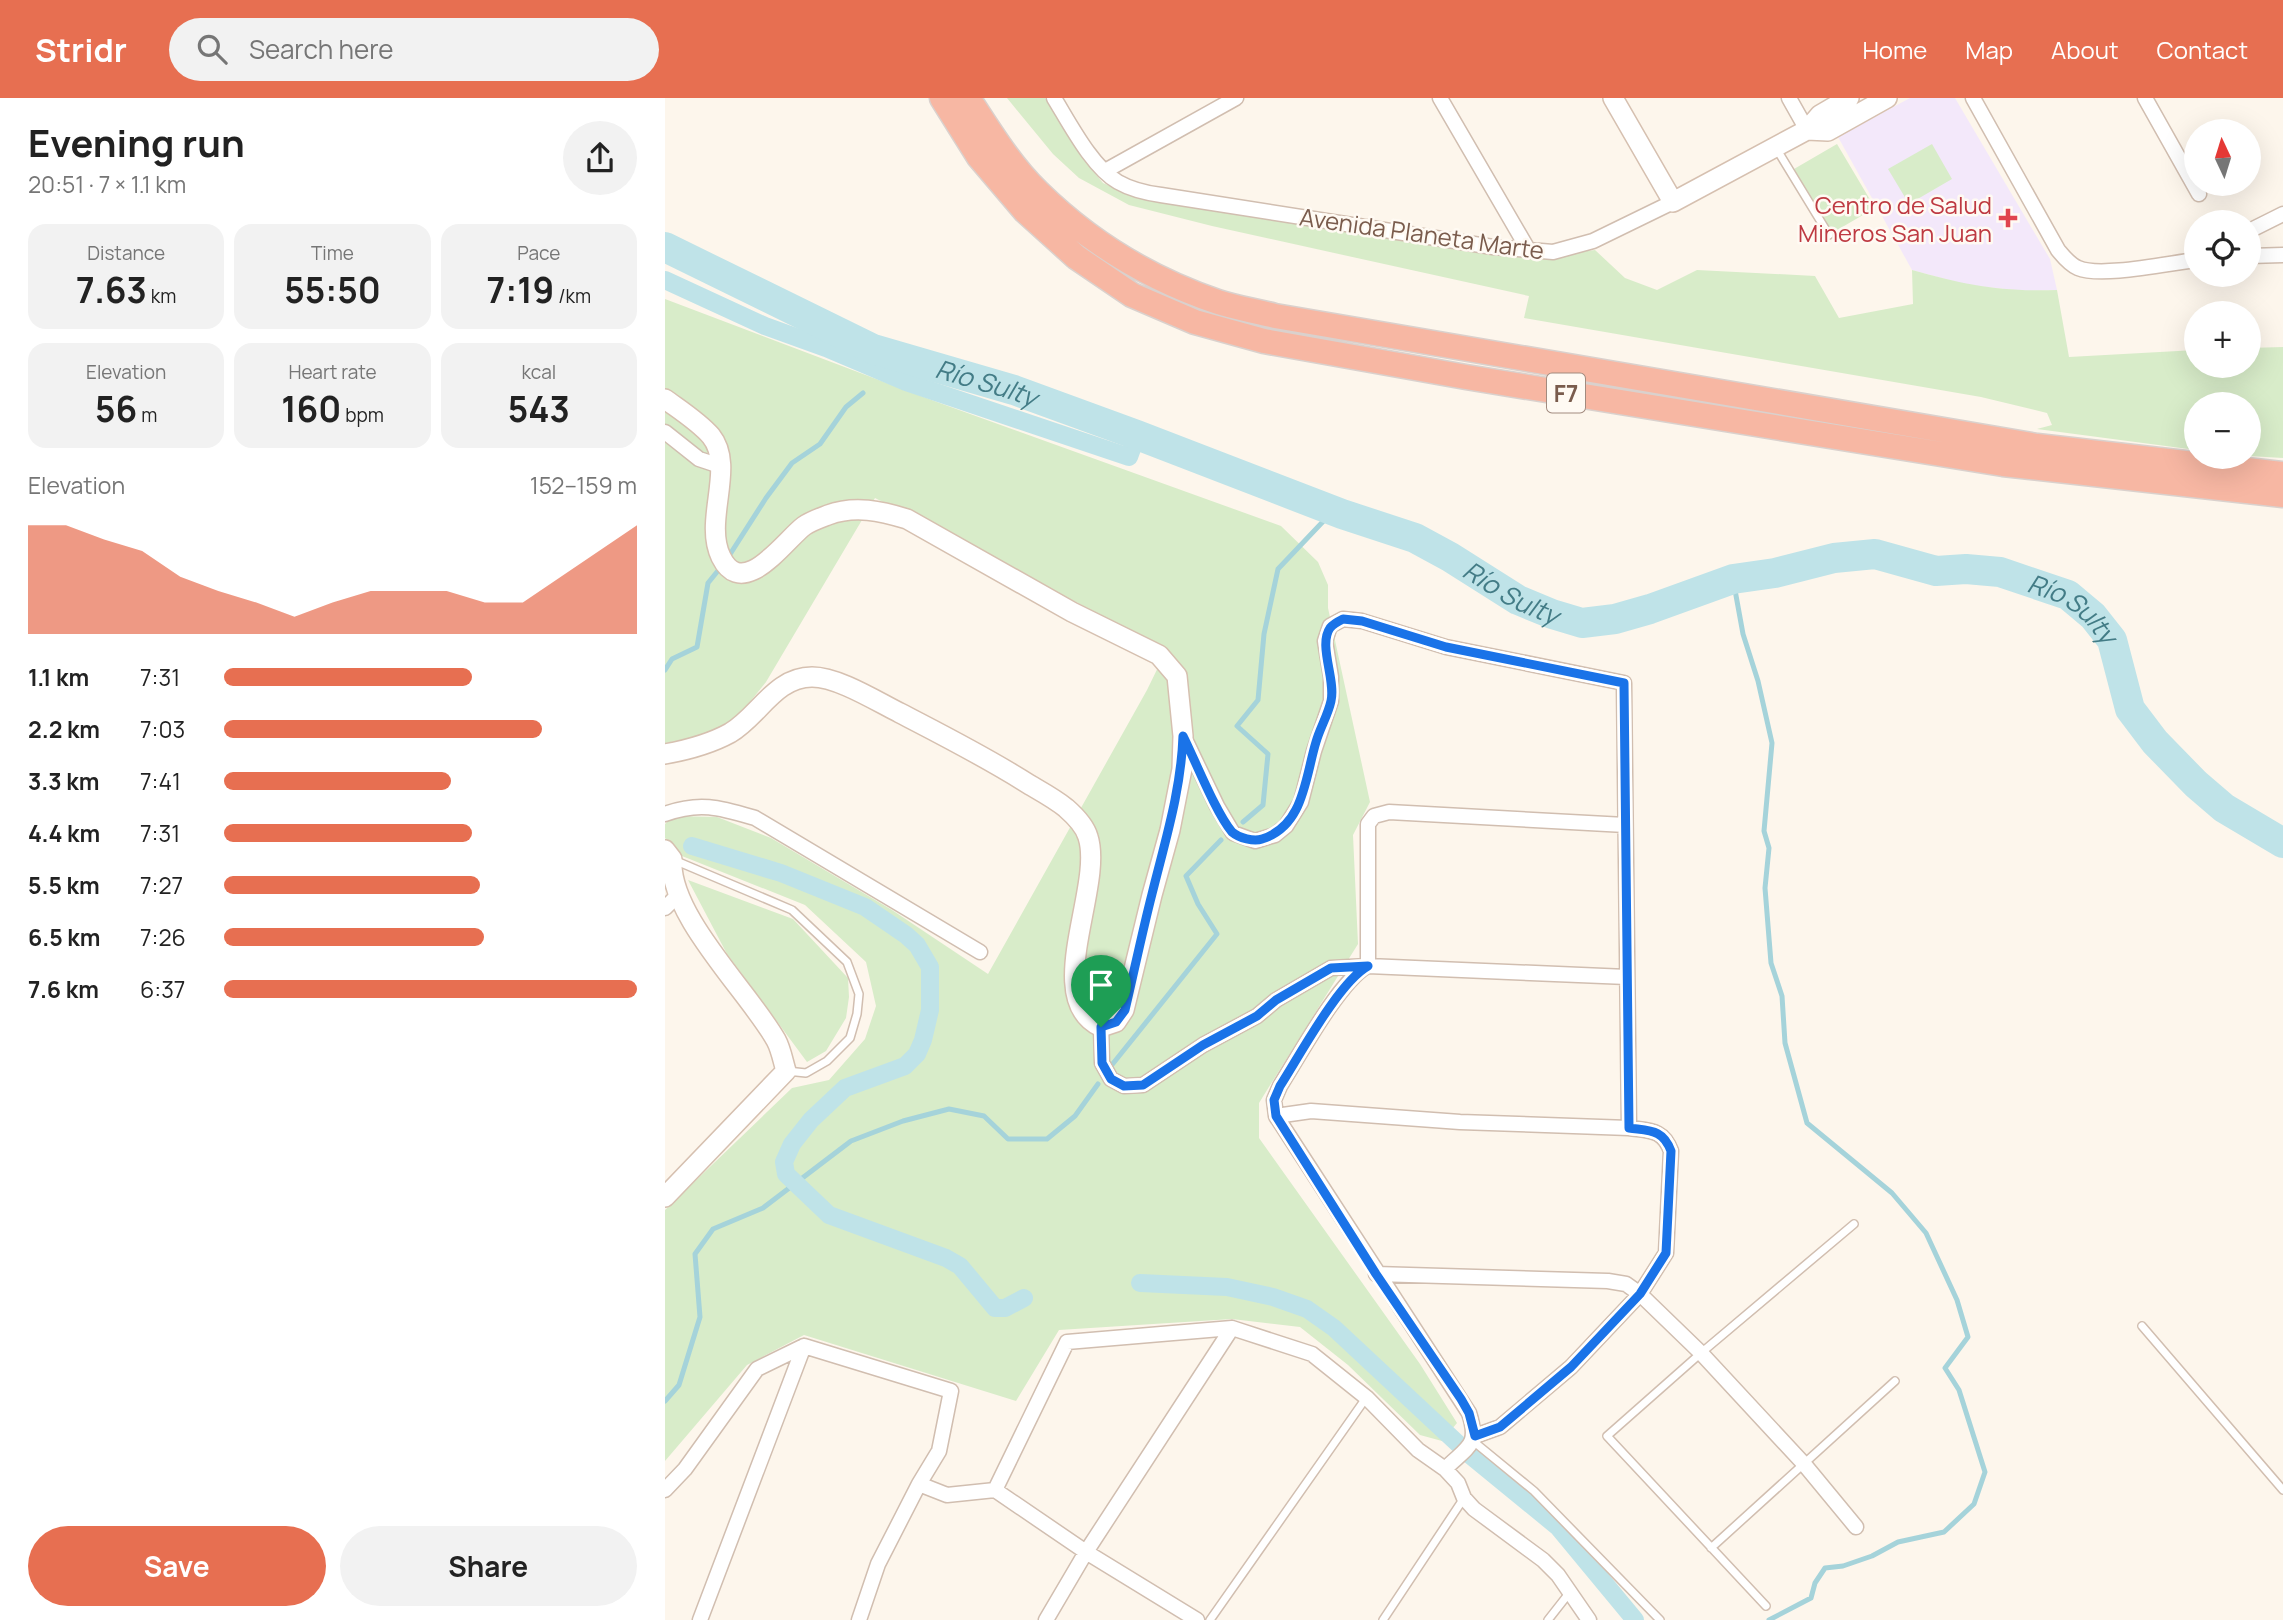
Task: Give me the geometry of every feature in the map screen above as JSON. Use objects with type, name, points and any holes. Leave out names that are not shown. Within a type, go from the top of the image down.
[{"type":"highway","name":"F7","points":[[942,98],[979,157],[1025,211],[1076,257],[1132,295],[1195,322],[1264,341],[1466,377],[1989,462],[2283,495]]},
{"type":"highway","name":"F7","points":[[968,98],[999,145],[1037,191],[1100,244],[1153,276],[1220,303],[1275,316],[2037,446],[2283,474]]},
{"type":"street","name":"Avenida Planeta Marte","points":[[1054,98],[1105,172],[1137,191],[1493,247],[1553,252],[1593,241],[1673,202],[1807,130],[1819,115],[1849,98]]},
{"type":"street","points":[[1105,172],[1237,98]]},
{"type":"street","points":[[1440,98],[1528,250]]},
{"type":"street","points":[[1612,98],[1673,202]]},
{"type":"street","points":[[1789,98],[1807,130]]},
{"type":"street","name":"Avenida Planeta Marte","points":[[1807,130],[1828,131],[1887,98]]},
{"type":"street","points":[[1973,98],[2057,250],[2066,260],[2078,268],[2100,272],[2184,262]]},
{"type":"street","points":[[2145,98],[2184,167]]},
{"type":"street","points":[[2261,225],[2283,214]]},
{"type":"street","points":[[2261,256],[2283,255]]},
{"type":"street","points":[[665,399],[712,437],[718,451],[720,466],[715,538],[720,556],[728,568],[753,571],[767,563],[805,525],[831,514],[853,509],[878,510],[907,519],[1072,612],[1159,655],[1177,676],[1183,736],[1182,769],[1170,830],[1151,895],[1125,1010],[1116,1022],[1101,1027],[1089,1021],[1076,1000],[1077,945],[1090,882],[1088,836],[1065,807],[999,765],[869,697],[830,680],[812,677],[796,679],[783,685],[747,721],[730,733],[703,745],[665,754]]},
{"type":"street","points":[[665,432],[699,459],[720,466]]},
{"type":"street","points":[[1183,736],[1233,833],[1255,841],[1275,835],[1286,826],[1301,802],[1331,701],[1331,677],[1325,641],[1330,626],[1343,619],[1362,621],[1446,647],[1624,683],[1629,1128]]},
{"type":"street","points":[[665,814],[684,807],[714,806],[755,818],[980,952]]},
{"type":"street","points":[[1368,966],[1369,824],[1374,816],[1389,812],[1625,825]]},
{"type":"street","points":[[667,856],[671,867],[671,901],[776,1041],[786,1071],[667,1190]]},
{"type":"street","points":[[1101,1027],[1102,1063],[1111,1079],[1124,1086],[1143,1085],[1203,1045],[1257,1016],[1276,1000],[1331,968],[1368,966],[1627,977]]},
{"type":"street","points":[[1368,966],[1356,972],[1344,988],[1280,1086],[1274,1100],[1276,1116],[1376,1274],[1461,1399],[1469,1413],[1474,1439]]},
{"type":"street","points":[[1276,1116],[1311,1111],[1460,1122],[1629,1128],[1655,1132],[1666,1139],[1671,1151],[1666,1253],[1640,1294],[1571,1367],[1500,1427],[1474,1439],[1445,1469]]},
{"type":"street","points":[[1376,1274],[1608,1281],[1626,1284],[1640,1294],[1701,1353],[1804,1464],[1856,1527]]},
{"type":"street","points":[[1047,1620],[1086,1552],[1232,1328]]},
{"type":"street","points":[[995,1490],[1067,1342],[1232,1328],[1312,1354],[1367,1398],[1418,1450],[1445,1469],[1458,1483],[1464,1498],[1474,1509],[1542,1560],[1570,1591],[1589,1620]]},
{"type":"street","points":[[700,1620],[804,1346]]},
{"type":"street","points":[[665,1490],[685,1469],[757,1369],[804,1346],[951,1391],[939,1451],[878,1564],[859,1620]]},
{"type":"street","points":[[919,1484],[947,1495],[995,1490],[1086,1552],[1197,1620]]},
{"type":"lane","points":[[1776,147],[1829,235]]},
{"type":"lane","points":[[667,856],[792,910],[847,962],[859,994],[850,1038],[827,1061],[806,1073],[786,1071]]},
{"type":"lane","points":[[1766,1606],[1607,1436],[1854,1224]]},
{"type":"lane","points":[[2142,1326],[2283,1490]]},
{"type":"lane","points":[[1711,1548],[1895,1381]]},
{"type":"lane","points":[[1210,1620],[1367,1398]]},
{"type":"lane","points":[[1474,1439],[1534,1491],[1660,1620]]},
{"type":"lane","points":[[1383,1620],[1464,1498]]},
{"type":"lane","points":[[1548,1620],[1570,1591]]},
{"type":"shaded area","points":[[1910,98],[1955,98],[2050,259],[2057,290],[2024,291],[1967,285],[1912,270],[1838,137]]},
{"type":"green space","points":[[1007,98],[1045,98],[1087,164],[1103,183],[1130,195],[1455,249],[1534,258],[1595,250],[1625,278],[1657,290],[1697,270],[1815,276],[1839,318],[1913,304],[1912,270],[1984,286],[2057,290],[2069,357],[2184,351],[2184,378],[2261,378],[2261,348],[2283,347],[2283,458],[2261,457],[2261,392],[2184,392],[2184,448],[2037,429],[2052,425],[2047,413],[1981,397],[1524,318],[1529,296],[1129,205],[1079,178],[1053,154]]},
{"type":"green space","points":[[1837,144],[1875,208],[1832,233],[1794,169]]},
{"type":"green space","points":[[1932,144],[1952,179],[1909,204],[1888,169]]},
{"type":"green space","points":[[665,299],[937,402],[1281,526],[1318,562],[1328,585],[1328,608],[1370,802],[1353,835],[1358,944],[1259,1103],[1259,1138],[1420,1364],[1457,1423],[1442,1441],[1420,1435],[1348,1365],[1300,1327],[1232,1319],[1059,1330],[1016,1401],[804,1335],[747,1365],[665,1461],[665,1210],[792,1088],[829,1080],[865,1039],[876,1006],[866,962],[805,905],[682,856],[665,838],[665,824],[674,816],[717,817],[771,838],[892,910],[988,974],[1147,690],[1167,649],[875,498],[766,682],[737,718],[709,735],[665,743]]},
{"type":"green space","points":[[688,880],[793,919],[848,978],[846,1018],[826,1051],[807,1062],[727,954]]},
{"type":"waterway","name":"Río Sulty","points":[[665,247],[873,349],[1014,390],[1342,514],[1415,538],[1518,600],[1582,623],[1615,619],[1650,609],[1733,579],[1775,573],[1834,558],[1875,554],[1936,571],[1966,569],[2000,572],[2068,595],[2093,616],[2112,640],[2130,709],[2155,742],[2224,808],[2283,843]]},
{"type":"waterway","points":[[665,280],[765,326],[906,382],[1129,457],[1137,435]]},
{"type":"waterway","points":[[727,559],[792,463],[820,444],[846,407],[863,393]]},
{"type":"waterway","points":[[1243,822],[1263,805],[1268,754],[1237,726],[1258,700],[1264,634],[1278,569],[1333,511]]},
{"type":"waterway","points":[[665,670],[672,659],[697,647],[708,583],[721,567]]},
{"type":"waterway","points":[[1733,579],[1743,634],[1758,681],[1772,743],[1764,831],[1769,848],[1765,888],[1771,963],[1782,996],[1785,1043],[1807,1123],[1892,1193],[1926,1233],[1957,1300],[1968,1337],[1945,1368],[1959,1390],[1985,1472],[1974,1504],[1944,1532],[1898,1542],[1872,1556],[1843,1566],[1825,1568],[1815,1583],[1811,1598],[1769,1620]]},
{"type":"waterway","points":[[1107,1071],[1217,934],[1198,904],[1186,876],[1221,840]]},
{"type":"waterway","points":[[692,846],[781,873],[865,907],[917,945],[930,967],[930,1010],[917,1054],[905,1066],[845,1088],[811,1120],[792,1144],[784,1162],[786,1174],[829,1215],[946,1258],[960,1266],[995,1308],[1005,1308],[1024,1298]]},
{"type":"waterway","points":[[665,1401],[679,1385],[700,1317],[695,1254],[713,1229],[763,1208],[851,1141],[903,1121],[949,1109],[984,1116],[1008,1139],[1047,1139],[1075,1116],[1098,1084]]},
{"type":"waterway","points":[[1140,1283],[1227,1287],[1273,1297],[1307,1309],[1334,1328],[1470,1455],[1558,1527],[1635,1620]]},
{"type":"place","name":"Centro de Salud Mineros San Juan","points":[[2008,218]]},
{"type":"route","points":[[1343,619],[1362,621],[1446,647],[1624,683],[1629,1128],[1655,1132],[1666,1139],[1671,1151],[1666,1253],[1640,1294],[1571,1367],[1500,1427],[1475,1436],[1469,1413],[1461,1399],[1376,1274],[1283,1131],[1276,1116],[1274,1100],[1280,1086],[1344,988],[1356,972],[1368,966],[1331,968],[1276,1000],[1257,1016],[1203,1045],[1143,1085],[1124,1086],[1111,1079],[1102,1063],[1101,1027],[1116,1022],[1125,1010],[1151,895],[1170,830],[1182,769],[1183,736],[1233,833],[1255,841],[1275,835],[1286,826],[1301,802],[1320,730],[1331,701],[1331,677],[1325,641],[1330,626],[1343,619]]}]
